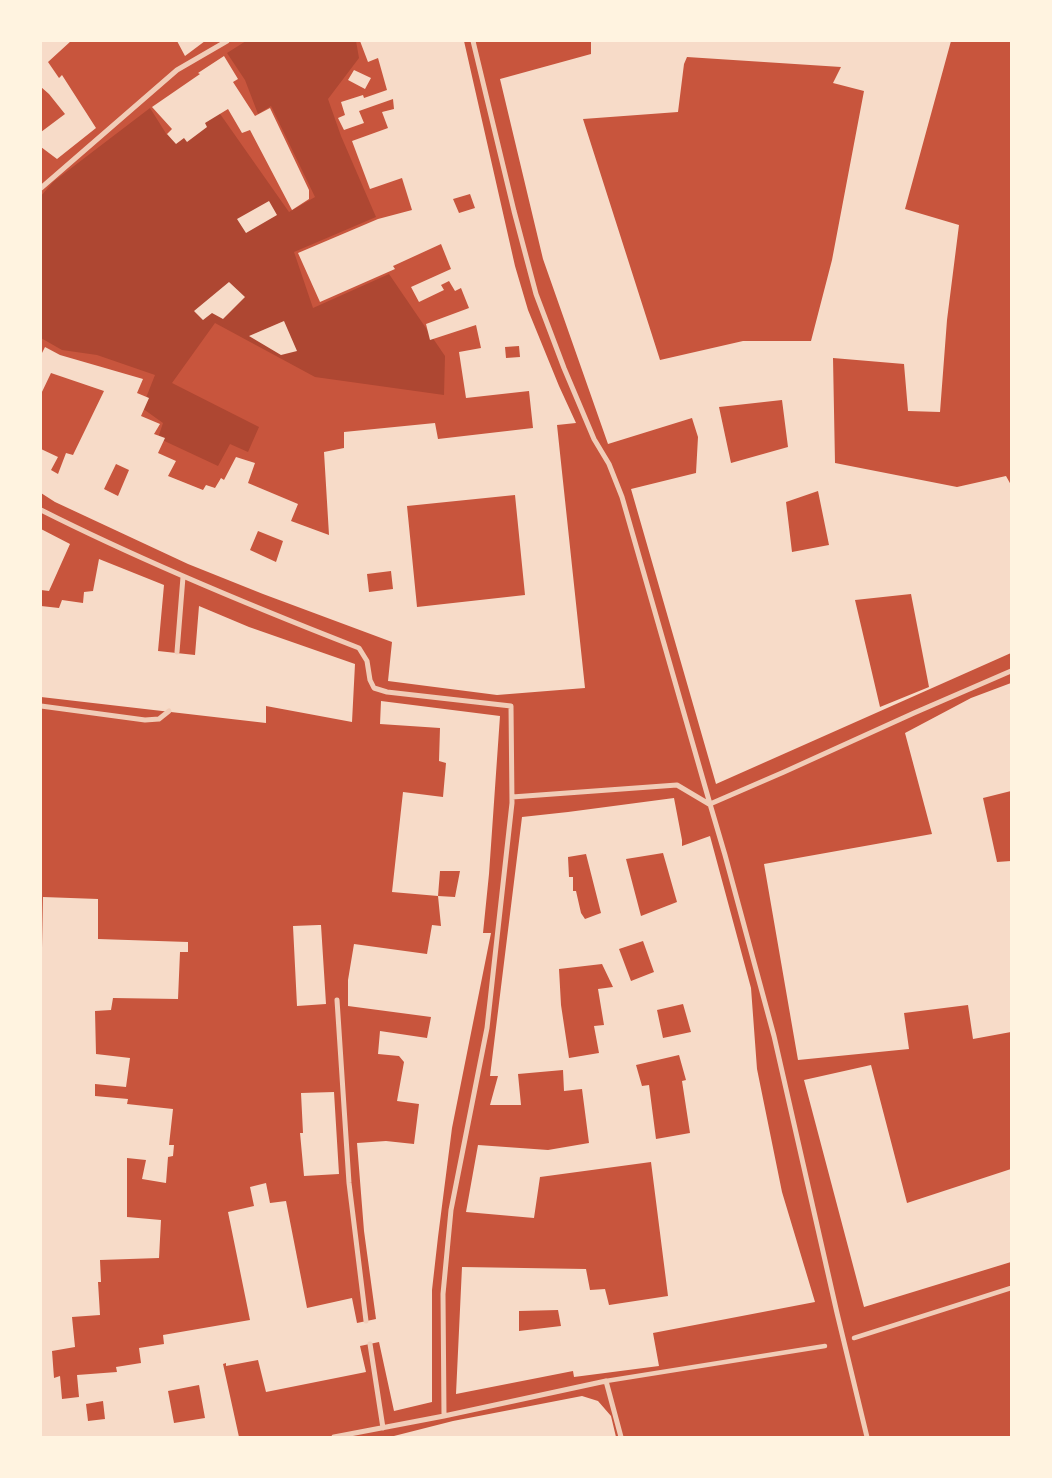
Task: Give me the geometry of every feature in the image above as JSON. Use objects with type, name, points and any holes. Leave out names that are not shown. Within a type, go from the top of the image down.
[{"type":"street","points":[[41,188],[177,70],[227,41]]},
{"type":"street","points":[[473,41],[511,201],[536,294],[564,368],[594,438],[609,464],[622,497],[725,855],[774,1036],[836,1313],[867,1437]]},
{"type":"street","points":[[41,510],[249,605],[359,648],[367,661],[370,680],[374,688],[387,692],[511,706],[512,797],[486,1028],[451,1210],[443,1294],[444,1416]]},
{"type":"street","points":[[177,652],[183,576]]},
{"type":"street","points":[[710,804],[914,712],[1011,672]]},
{"type":"street","points":[[41,706],[145,720],[159,719],[169,711]]},
{"type":"street","points":[[512,797],[676,785],[710,804]]},
{"type":"street","points":[[337,1000],[349,1183],[366,1321]]},
{"type":"street","points":[[854,1338],[1011,1288]]},
{"type":"street","points":[[370,1344],[383,1428]]},
{"type":"street","points":[[334,1437],[352,1435],[606,1381],[825,1346]]},
{"type":"street","points":[[606,1381],[622,1437]]},
{"type":"shaded area","points":[[246,41],[356,41],[359,58],[328,99],[341,136],[376,217],[294,252],[313,308],[389,274],[445,356],[444,395],[315,377],[215,323],[172,383],[259,427],[248,452],[230,444],[218,466],[158,438],[163,423],[142,408],[155,375],[97,355],[62,350],[41,338],[41,196],[53,182],[150,108],[167,135],[218,111],[289,212],[315,197],[271,106],[258,114],[245,80],[227,53]]},
{"type":"building","points":[[41,41],[71,41],[48,62],[59,78],[62,75],[96,128],[57,159],[41,147],[41,132],[65,114],[41,87]]},
{"type":"building","points":[[177,41],[205,41],[185,56]]},
{"type":"building","points":[[360,41],[464,41],[515,266],[528,310],[576,423],[557,425],[585,688],[497,695],[388,681],[392,642],[188,564],[55,502],[41,493],[41,449],[58,457],[51,470],[58,474],[66,453],[73,455],[104,391],[51,373],[41,394],[41,355],[45,347],[60,355],[143,379],[137,393],[149,398],[141,416],[160,424],[154,434],[165,438],[158,453],[176,461],[168,476],[203,490],[206,485],[215,488],[221,478],[224,480],[236,457],[255,463],[248,483],[298,504],[291,521],[329,535],[324,452],[344,448],[344,432],[435,423],[438,439],[533,428],[529,391],[466,398],[459,352],[481,348],[476,325],[430,340],[426,324],[469,308],[461,288],[455,291],[449,281],[441,285],[444,290],[419,302],[411,287],[451,269],[441,244],[393,266],[395,269],[320,302],[298,253],[378,219],[412,210],[402,178],[370,189],[352,141],[388,128],[382,112],[394,109],[393,99],[359,111],[364,123],[344,130],[338,118],[345,115],[341,102],[363,95],[364,98],[387,90],[378,58],[368,62]],"holes":[[[470,194],[475,208],[459,213],[453,199]],[[519,346],[520,357],[506,358],[505,347]],[[116,464],[129,470],[118,496],[104,489]],[[515,495],[525,595],[417,607],[407,506]],[[258,531],[283,541],[276,562],[250,550]],[[391,571],[393,589],[369,592],[367,574]]]},
{"type":"building","points":[[591,41],[951,41],[905,209],[959,225],[947,320],[940,412],[908,411],[904,364],[833,358],[835,463],[957,487],[1006,476],[1011,485],[1011,653],[716,784],[631,489],[696,473],[698,437],[692,418],[608,444],[543,259],[500,79],[591,54]],"holes":[[[687,57],[841,67],[833,83],[864,91],[832,260],[811,341],[743,341],[660,360],[583,119],[678,112],[684,64]],[[782,400],[788,447],[731,463],[719,407]],[[818,491],[829,545],[792,552],[786,502]],[[911,594],[929,687],[880,707],[855,600]]]},
{"type":"building","points":[[224,56],[238,79],[233,82],[255,116],[270,108],[309,190],[309,199],[292,210],[250,130],[242,133],[228,109],[205,123],[207,127],[187,142],[184,138],[176,144],[167,134],[172,129],[152,107]]},
{"type":"building","points":[[354,70],[371,78],[365,89],[348,80]]},
{"type":"building","points":[[269,201],[277,215],[246,233],[237,219]]},
{"type":"building","points":[[229,282],[245,297],[223,319],[212,313],[203,320],[194,311]]},
{"type":"building","points":[[284,321],[297,351],[281,355],[249,336]]},
{"type":"building","points":[[41,529],[70,544],[49,591],[41,590]]},
{"type":"building","points":[[99,559],[164,585],[158,651],[195,655],[199,606],[249,627],[355,664],[352,722],[266,706],[266,723],[41,697],[41,606],[59,608],[62,600],[83,603],[84,592],[93,591]]},
{"type":"building","points":[[1011,683],[1011,791],[983,798],[997,862],[1011,861],[1011,1032],[973,1039],[968,1005],[904,1013],[909,1049],[798,1060],[764,864],[932,834],[905,733],[971,698]]},
{"type":"building","points":[[381,701],[500,716],[483,933],[491,933],[452,1128],[438,1237],[432,1290],[432,1402],[394,1411],[379,1342],[360,1346],[366,1372],[266,1392],[258,1360],[226,1366],[226,1363],[223,1364],[239,1437],[41,1437],[41,998],[43,897],[98,899],[98,939],[188,942],[188,952],[180,952],[178,999],[113,998],[111,1010],[95,1011],[96,1054],[130,1058],[126,1087],[95,1084],[95,1096],[128,1099],[127,1104],[173,1109],[169,1145],[174,1145],[173,1156],[168,1157],[166,1183],[142,1179],[146,1160],[127,1158],[127,1217],[161,1220],[159,1258],[100,1260],[101,1282],[98,1282],[100,1315],[72,1317],[75,1347],[52,1351],[54,1378],[60,1376],[62,1399],[79,1397],[77,1375],[117,1372],[116,1367],[141,1363],[139,1348],[164,1344],[163,1335],[250,1320],[228,1212],[254,1206],[250,1187],[266,1183],[270,1203],[286,1201],[307,1308],[352,1298],[357,1323],[376,1319],[364,1231],[357,1143],[386,1141],[414,1144],[419,1104],[397,1101],[404,1062],[399,1056],[378,1054],[380,1031],[427,1038],[431,1017],[348,1006],[348,980],[354,944],[427,954],[432,925],[441,926],[438,896],[392,892],[403,792],[443,797],[446,763],[439,761],[440,728],[380,724]],"holes":[[[440,871],[460,871],[455,897],[438,896]],[[199,1385],[205,1418],[174,1423],[168,1391]],[[103,1401],[105,1419],[88,1421],[86,1404]]]},
{"type":"building","points":[[674,798],[682,846],[710,836],[751,988],[757,1069],[782,1192],[815,1302],[653,1333],[659,1366],[574,1377],[573,1371],[456,1394],[462,1267],[586,1269],[590,1290],[605,1289],[609,1305],[668,1296],[651,1162],[540,1177],[534,1218],[466,1212],[478,1145],[548,1150],[589,1143],[582,1089],[564,1091],[563,1070],[518,1074],[521,1105],[490,1105],[498,1076],[490,1076],[522,817]],"holes":[[[663,853],[677,902],[641,916],[626,859]],[[586,854],[601,913],[585,919],[581,913],[576,891],[573,891],[573,877],[569,877],[568,857]],[[643,941],[654,972],[631,981],[619,949]],[[602,964],[613,987],[598,989],[604,1025],[594,1026],[599,1053],[569,1058],[561,1005],[559,969]],[[683,1004],[691,1032],[663,1038],[657,1010]],[[679,1055],[686,1080],[682,1081],[690,1133],[656,1139],[649,1085],[642,1086],[636,1065]],[[558,1310],[561,1326],[519,1331],[519,1311]]]},
{"type":"building","points":[[321,925],[326,1004],[297,1006],[293,926]]},
{"type":"building","points":[[871,1065],[907,1203],[1011,1169],[1011,1262],[864,1307],[804,1080]]},
{"type":"building","points":[[334,1092],[339,1174],[304,1176],[300,1133],[303,1133],[301,1093]]},
{"type":"building","points":[[582,1396],[598,1401],[611,1416],[616,1437],[390,1437],[453,1421]]}]
